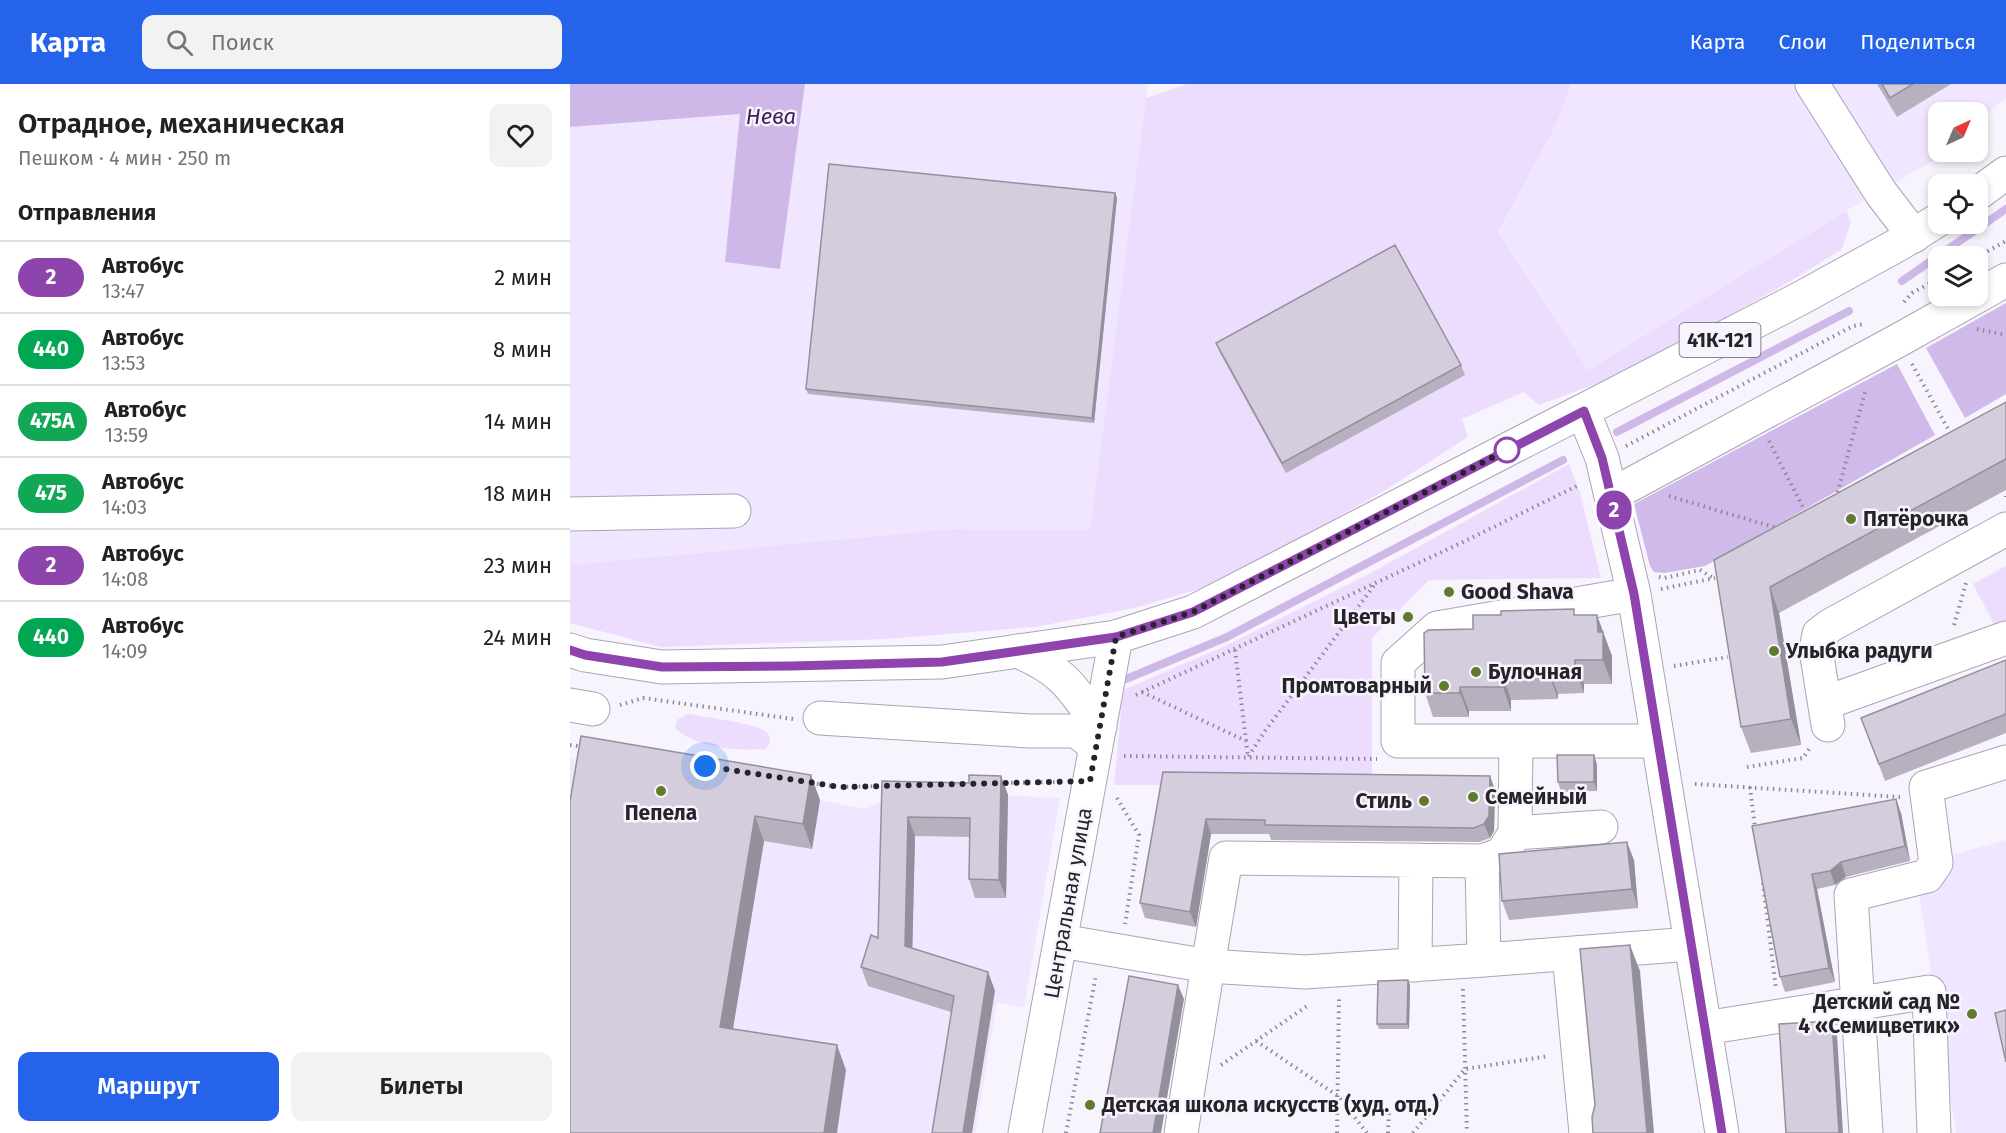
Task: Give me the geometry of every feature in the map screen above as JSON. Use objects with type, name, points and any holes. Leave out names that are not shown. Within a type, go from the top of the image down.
[{"type":"main road","points":[[1812,84],[1881,193],[1926,228]]},
{"type":"main road","points":[[1988,186],[2006,173]]},
{"type":"main road","name":"41К-121","points":[[570,650],[585,655],[662,667],[942,662],[1116,637],[1193,612],[1838,278],[1926,228]]},
{"type":"main road","points":[[1597,487],[1628,486],[2006,280]]},
{"type":"main road","points":[[1584,411],[1602,458],[1597,487],[1634,594],[1722,1133]]},
{"type":"main road","points":[[570,514],[734,511]]},
{"type":"main road","points":[[2006,530],[1831,624],[1819,634],[1816,650],[1822,724],[1944,660],[2006,638]]},
{"type":"main road","points":[[1634,594],[1437,628],[1398,663],[1398,741],[1657,741]]},
{"type":"main road","name":"Центральная улица","points":[[1025,1133],[1090,781],[1106,743],[1116,637]]},
{"type":"main road","points":[[1017,651],[1039,660],[1076,690],[1106,743]]},
{"type":"main road","points":[[820,718],[1030,731],[1076,731],[1106,743]]},
{"type":"main road","points":[[1181,1133],[1226,858],[1482,861],[1502,854],[1515,833],[1516,741]]},
{"type":"main road","points":[[1866,1133],[1851,895],[1926,876],[1936,863],[1926,787],[2006,762]]},
{"type":"main road","points":[[1515,833],[1601,827]]},
{"type":"main road","points":[[1415,965],[1416,860]]},
{"type":"main road","points":[[1473,961],[1482,861]]},
{"type":"main road","points":[[1060,941],[1208,966],[1305,972],[1691,944]]},
{"type":"main road","points":[[1569,954],[1586,1133]]},
{"type":"main road","points":[[1705,1028],[1929,992],[1934,1133]]},
{"type":"path","points":[[1988,251],[2006,241]]},
{"type":"path","points":[[1621,448],[1853,326]]},
{"type":"path","points":[[1899,340],[1954,439]]},
{"type":"path","points":[[1844,499],[1834,505],[1868,383]]},
{"type":"path","points":[[1769,440],[1809,518],[1802,522]]},
{"type":"path","points":[[1134,696],[1461,543],[1597,487]]},
{"type":"path","points":[[1662,494],[1786,531]]},
{"type":"path","points":[[1944,660],[1977,545]]},
{"type":"path","points":[[1634,594],[1715,579],[1720,571]]},
{"type":"path","points":[[1248,756],[1264,731],[1376,582]]},
{"type":"path","points":[[1235,650],[1248,756]]},
{"type":"path","points":[[1646,671],[1728,657]]},
{"type":"path","points":[[1142,692],[1246,741]]},
{"type":"path","points":[[581,707],[611,709],[642,698],[801,720],[820,718]]},
{"type":"path","points":[[1747,767],[1803,758],[1822,724]]},
{"type":"path","points":[[1106,743],[1248,756],[1378,759],[1398,741]]},
{"type":"path","points":[[570,745],[594,748]]},
{"type":"path","points":[[995,783],[1090,781],[1108,783],[1139,835],[1066,1133]]},
{"type":"path","points":[[805,782],[840,787],[888,786]]},
{"type":"path","points":[[1687,784],[1928,799]]},
{"type":"path","points":[[1750,787],[1756,833]]},
{"type":"path","points":[[1762,879],[1780,1017]]},
{"type":"path","points":[[1467,1133],[1465,1070],[1473,961]]},
{"type":"path","points":[[1337,1133],[1339,969]]},
{"type":"path","points":[[1188,1088],[1310,1004]]},
{"type":"path","points":[[1256,1041],[1338,1096],[1367,1133]]},
{"type":"path","points":[[1413,1133],[1465,1070],[1578,1052]]},
{"type":"path","points":[[1388,1133],[1389,1112]]},
{"type":"shaded area","points":[[805,84],[1148,84],[1090,530],[951,529],[570,565],[570,127],[741,113],[726,262],[780,269]]},
{"type":"shaded area","points":[[1187,84],[1571,84],[1556,125],[1498,232],[1588,370],[1846,211],[1851,222],[1842,249],[1789,282],[1695,335],[1596,384],[1539,405],[1524,392],[1462,419],[1468,437],[1384,491],[1308,534],[1202,588],[1135,608],[1035,627],[886,639],[661,647],[570,623],[570,565],[951,529],[1090,530],[1146,98]]},
{"type":"shaded area","points":[[1571,84],[2006,84],[2006,98],[1988,113],[1988,102],[1928,102],[1928,162],[1931,162],[1846,211],[1588,370],[1498,232],[1556,125]]},
{"type":"shaded area","points":[[2006,303],[2006,394],[1965,418],[1926,348]]},
{"type":"shaded area","points":[[1897,364],[1935,435],[1705,566],[1664,573],[1654,572],[1650,566],[1634,504]]},
{"type":"shaded area","points":[[1569,464],[1580,493],[1601,578],[1429,580],[1372,638],[1372,784],[1114,785],[1123,690],[1225,646],[1365,576]]},
{"type":"shaded area","points":[[2006,566],[2006,620],[1995,626],[1973,584]]},
{"type":"shaded area","points":[[688,714],[759,728],[767,733],[770,743],[765,749],[717,747],[705,744],[684,735],[675,728],[677,720]]},
{"type":"shaded area","points":[[570,758],[865,809],[888,799],[976,794],[1060,798],[1024,1008],[997,1002],[975,1133],[570,1133]]},
{"type":"shaded area","name":"Детский сад № 4 «Семицветик»","points":[[2006,840],[2006,1133],[1956,1133],[1919,894],[1949,876],[1948,856]]},
{"type":"water","name":"Нева","points":[[570,84],[805,84],[780,269],[725,262],[740,114],[570,127]]},
{"type":"building","points":[[1882,84],[1913,84],[1890,98]]},
{"type":"building","points":[[829,164],[1115,193],[1092,418],[806,389]]},
{"type":"building","points":[[1395,245],[1461,365],[1282,463],[1216,343]]},
{"type":"building","points":[[2006,402],[2006,459],[1770,587],[1791,719],[1741,727],[1714,560]]},
{"type":"building","points":[[1574,609],[1574,615],[1597,615],[1598,632],[1603,632],[1603,660],[1575,660],[1575,669],[1549,670],[1549,675],[1503,676],[1503,687],[1460,687],[1460,693],[1425,693],[1424,633],[1428,630],[1473,629],[1473,615],[1501,615],[1501,611]]},
{"type":"building","points":[[2006,660],[2006,714],[1879,764],[1861,718]]},
{"type":"building","points":[[581,736],[811,775],[803,824],[755,816],[720,1027],[837,1045],[824,1133],[570,1133],[570,801]]},
{"type":"building","points":[[1557,755],[1594,755],[1594,782],[1558,782]]},
{"type":"building","points":[[1163,772],[1490,776],[1489,816],[1484,824],[1474,828],[1265,825],[1265,820],[1206,819],[1190,912],[1140,903]]},
{"type":"building","points":[[969,775],[1001,776],[999,880],[969,879],[970,818],[908,817],[905,946],[988,972],[963,1133],[932,1133],[954,996],[861,967],[871,935],[878,938],[882,781],[969,783]]},
{"type":"building","points":[[1896,799],[1905,846],[1841,862],[1830,871],[1812,874],[1829,968],[1780,977],[1752,826]]},
{"type":"building","points":[[1627,842],[1632,889],[1502,901],[1499,854]]},
{"type":"building","points":[[1630,945],[1647,1133],[1593,1133],[1592,1117],[1595,1105],[1580,949]]},
{"type":"building","points":[[1129,976],[1178,985],[1153,1133],[1100,1133]]},
{"type":"building","points":[[1408,980],[1407,1024],[1377,1024],[1378,981]]},
{"type":"building","points":[[2006,1010],[2006,1062],[1995,1013]]},
{"type":"building","points":[[1832,1021],[1839,1133],[1786,1133],[1779,1024]]},
{"type":"waterway","points":[[1902,281],[2006,209]]},
{"type":"waterway","points":[[1617,432],[1849,311]]},
{"type":"waterway","points":[[1126,679],[1227,637],[1563,460]]},
{"type":"bus line","name":"2","points":[[570,650],[585,655],[662,667],[750,667],[942,662],[1116,637],[1193,612],[1584,411],[1602,458],[1634,594],[1722,1133]]},
{"type":"place","name":"Пятёрочка","points":[[1851,519]]},
{"type":"place","name":"Good Shava","points":[[1449,592]]},
{"type":"place","name":"Цветы","points":[[1408,617]]},
{"type":"place","name":"Улыбка радуги","points":[[1774,651]]},
{"type":"place","name":"Булочная","points":[[1476,672]]},
{"type":"place","name":"Промтоварный","points":[[1444,686]]},
{"type":"place","name":"Пепела","points":[[661,791]]},
{"type":"place","name":"Семейный","points":[[1473,797]]},
{"type":"place","name":"Стиль","points":[[1424,801]]},
{"type":"place","name":"Детский сад № 4 «Семицветик»","points":[[1972,1014]]},
{"type":"place","name":"Детская школа искусств (худ. отд.)","points":[[1090,1105]]},
{"type":"route","points":[[705,766],[840,787],[1090,781],[1116,637],[1193,612],[1511,448],[1507,450]]}]
